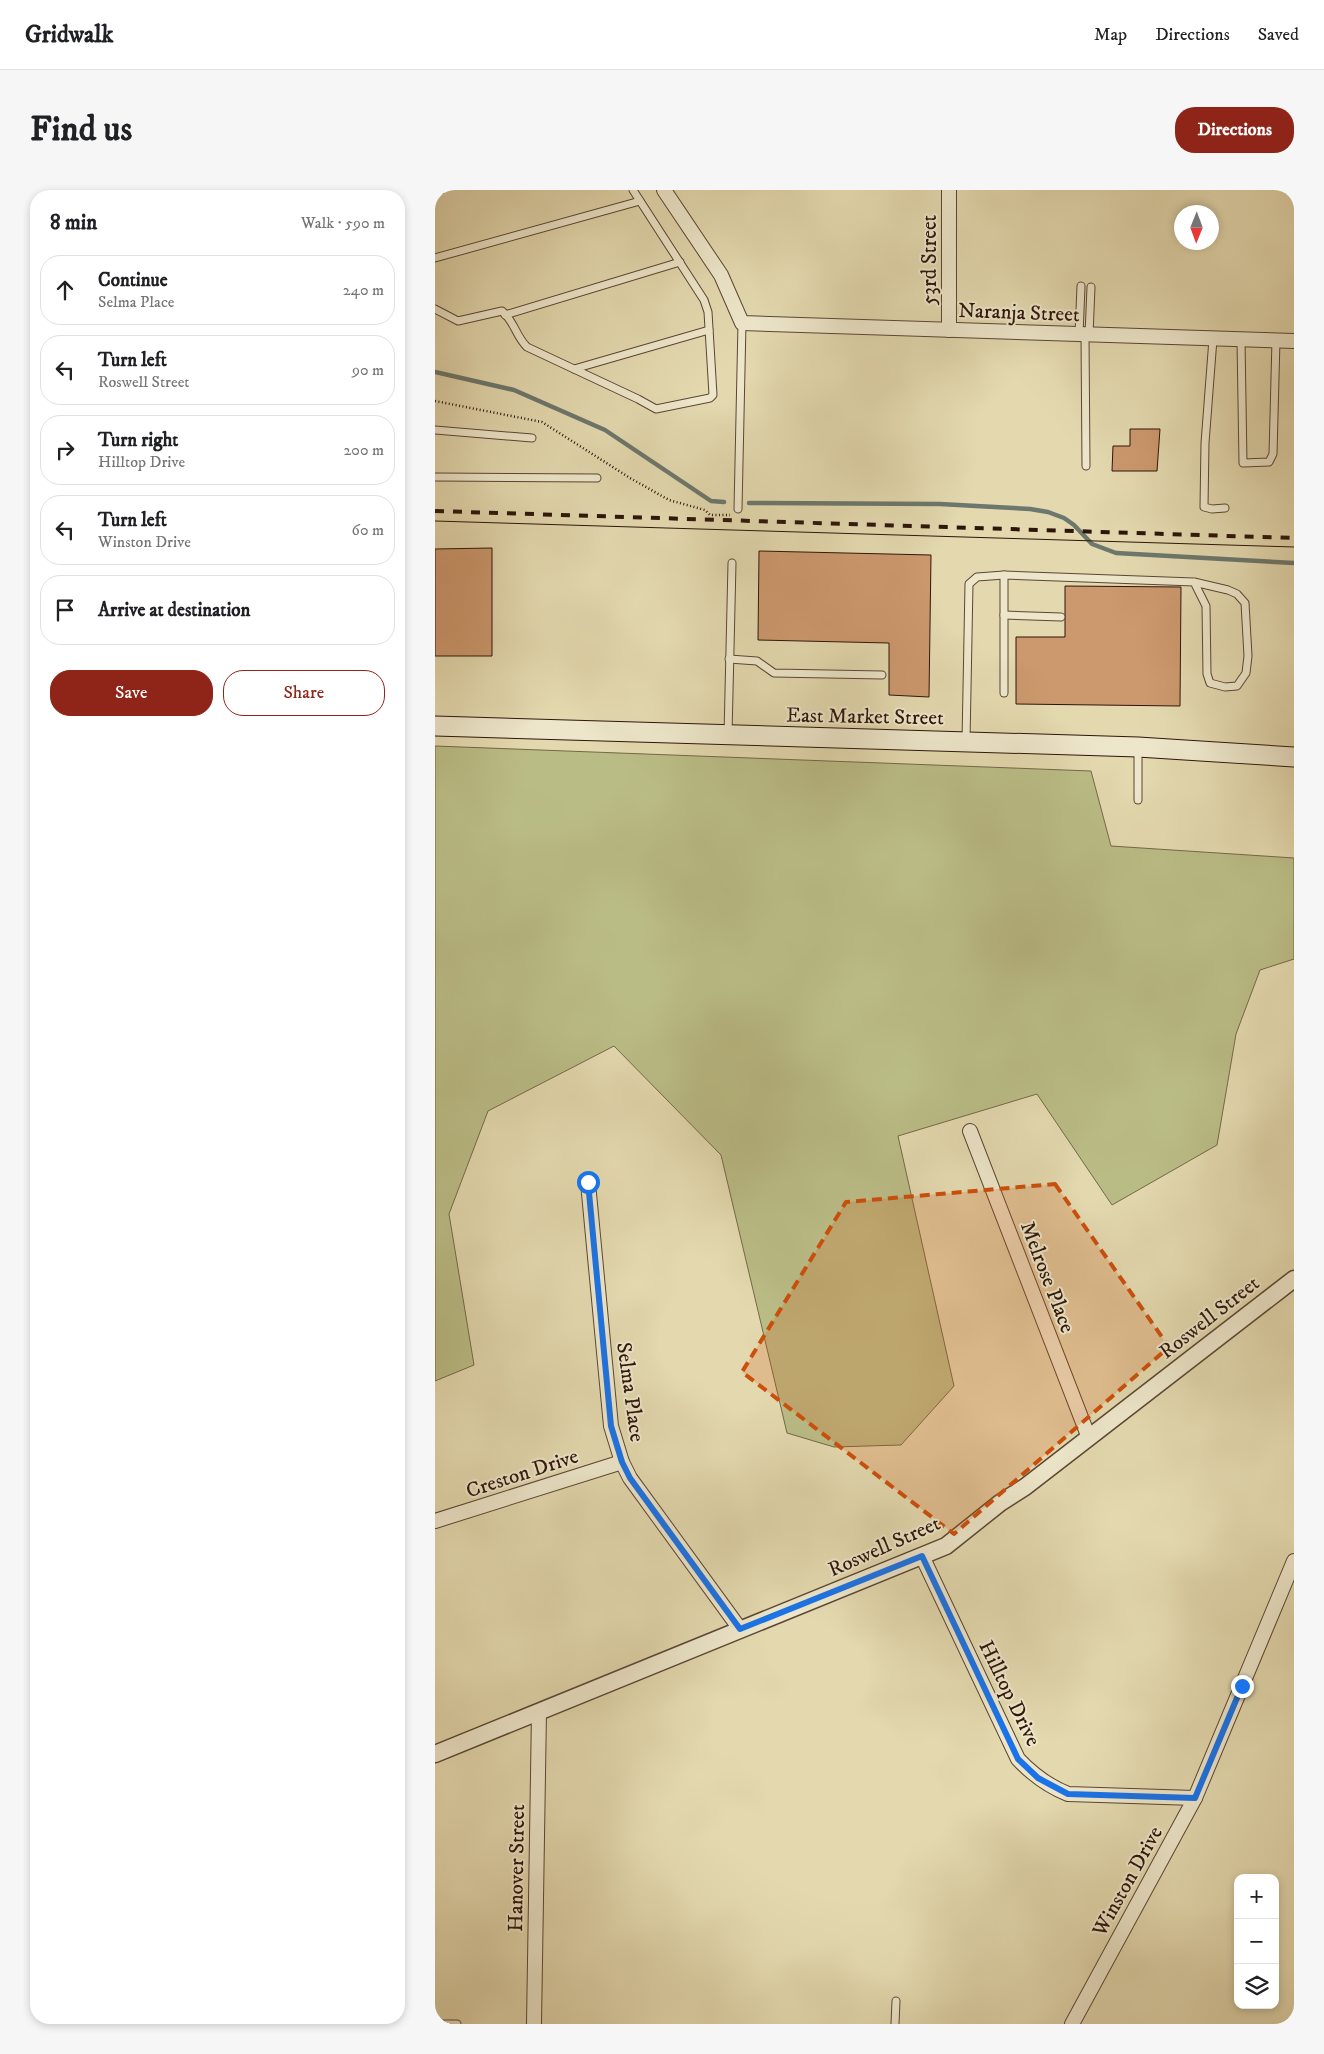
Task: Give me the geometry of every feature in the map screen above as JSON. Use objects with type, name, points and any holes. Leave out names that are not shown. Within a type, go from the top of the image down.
[{"type":"main road","name":"East Market Street","points":[[435,726],[1138,746],[1294,757]]},
{"type":"street","points":[[664,190],[721,275],[741,323]]},
{"type":"street","name":"53rd Street","points":[[949,190],[949,330]]},
{"type":"street","name":"Naranja Street","points":[[741,323],[1294,341]]},
{"type":"street","name":"Melrose Place","points":[[970,1131],[1089,1438]]},
{"type":"street","name":"Selma Place","points":[[588,1182],[611,1426],[622,1462],[630,1478],[740,1629]]},
{"type":"street","name":"Roswell Street","points":[[435,1754],[946,1546],[1294,1279]]},
{"type":"street","name":"Creston Drive","points":[[435,1521],[622,1462]]},
{"type":"street","name":"Hilltop Drive","points":[[922,1556],[1018,1759],[1027,1769],[1049,1785],[1068,1794],[1195,1798]]},
{"type":"street","name":"Winston Drive","points":[[1071,2024],[1195,1798],[1294,1561]]},
{"type":"street","name":"Hanover Street","points":[[534,2024],[539,1712]]},
{"type":"lane","points":[[435,192],[441,190]]},
{"type":"lane","points":[[435,309],[457,321],[502,311],[511,319],[520,341],[527,347],[656,409],[710,398],[713,395],[709,330],[704,300],[633,190]]},
{"type":"lane","points":[[435,258],[640,201]]},
{"type":"lane","points":[[505,315],[680,262]]},
{"type":"lane","points":[[1081,286],[1085,335],[1086,466]]},
{"type":"lane","points":[[1085,335],[1091,287]]},
{"type":"lane","points":[[738,509],[741,323]]},
{"type":"lane","points":[[574,369],[709,330]]},
{"type":"lane","points":[[1213,339],[1205,443],[1204,507],[1212,509],[1225,508]]},
{"type":"lane","points":[[1241,340],[1243,463],[1269,462],[1273,454],[1275,340]]},
{"type":"lane","points":[[435,430],[532,438]]},
{"type":"lane","points":[[435,477],[597,478]]},
{"type":"lane","points":[[728,735],[732,563]]},
{"type":"lane","points":[[1004,575],[1004,693]]},
{"type":"lane","points":[[966,741],[969,584],[977,577],[1004,575],[1194,582],[1228,590],[1237,594],[1245,603],[1247,673],[1237,686],[1225,687],[1210,683],[1207,674],[1206,606],[1194,582]]},
{"type":"lane","points":[[1005,615],[1061,617]]},
{"type":"lane","points":[[729,659],[757,661],[774,673],[882,675]]},
{"type":"lane","points":[[1138,746],[1138,800]]},
{"type":"lane","points":[[895,2024],[896,2001]]},
{"type":"lane","points":[[435,2024],[457,2024]]},
{"type":"path","points":[[435,401],[542,422],[630,478],[669,500],[705,510],[709,515],[729,516]]},
{"type":"highlighted area","points":[[1055,1184],[1169,1347],[954,1534],[742,1372],[846,1202]]},
{"type":"green space","points":[[435,746],[1091,771],[1111,846],[1294,858],[1294,959],[1260,970],[1236,1034],[1217,1145],[1112,1205],[1037,1094],[898,1136],[954,1386],[901,1445],[834,1447],[787,1433],[721,1155],[614,1046],[488,1111],[449,1214],[474,1365],[435,1381]]},
{"type":"building","points":[[1130,429],[1160,429],[1157,471],[1112,471],[1113,446],[1130,446]]},
{"type":"building","points":[[492,548],[492,656],[435,656],[435,549]]},
{"type":"building","points":[[759,551],[931,555],[929,697],[889,695],[889,643],[758,640]]},
{"type":"building","points":[[1065,586],[1181,587],[1180,706],[1016,704],[1016,637],[1065,637]]},
{"type":"waterway","points":[[435,372],[514,390],[605,430],[711,501],[724,502]]},
{"type":"waterway","points":[[749,503],[940,504],[1030,509],[1048,512],[1064,518],[1074,525],[1092,544],[1116,553],[1294,563]]},
{"type":"tram line","points":[[435,521],[1294,547]]},
{"type":"railway","points":[[435,511],[1294,538]]},
{"type":"route","points":[[588,1182],[611,1426],[622,1462],[630,1478],[740,1629],[922,1556],[1018,1759],[1038,1778],[1068,1794],[1195,1798],[1242,1686]]}]
